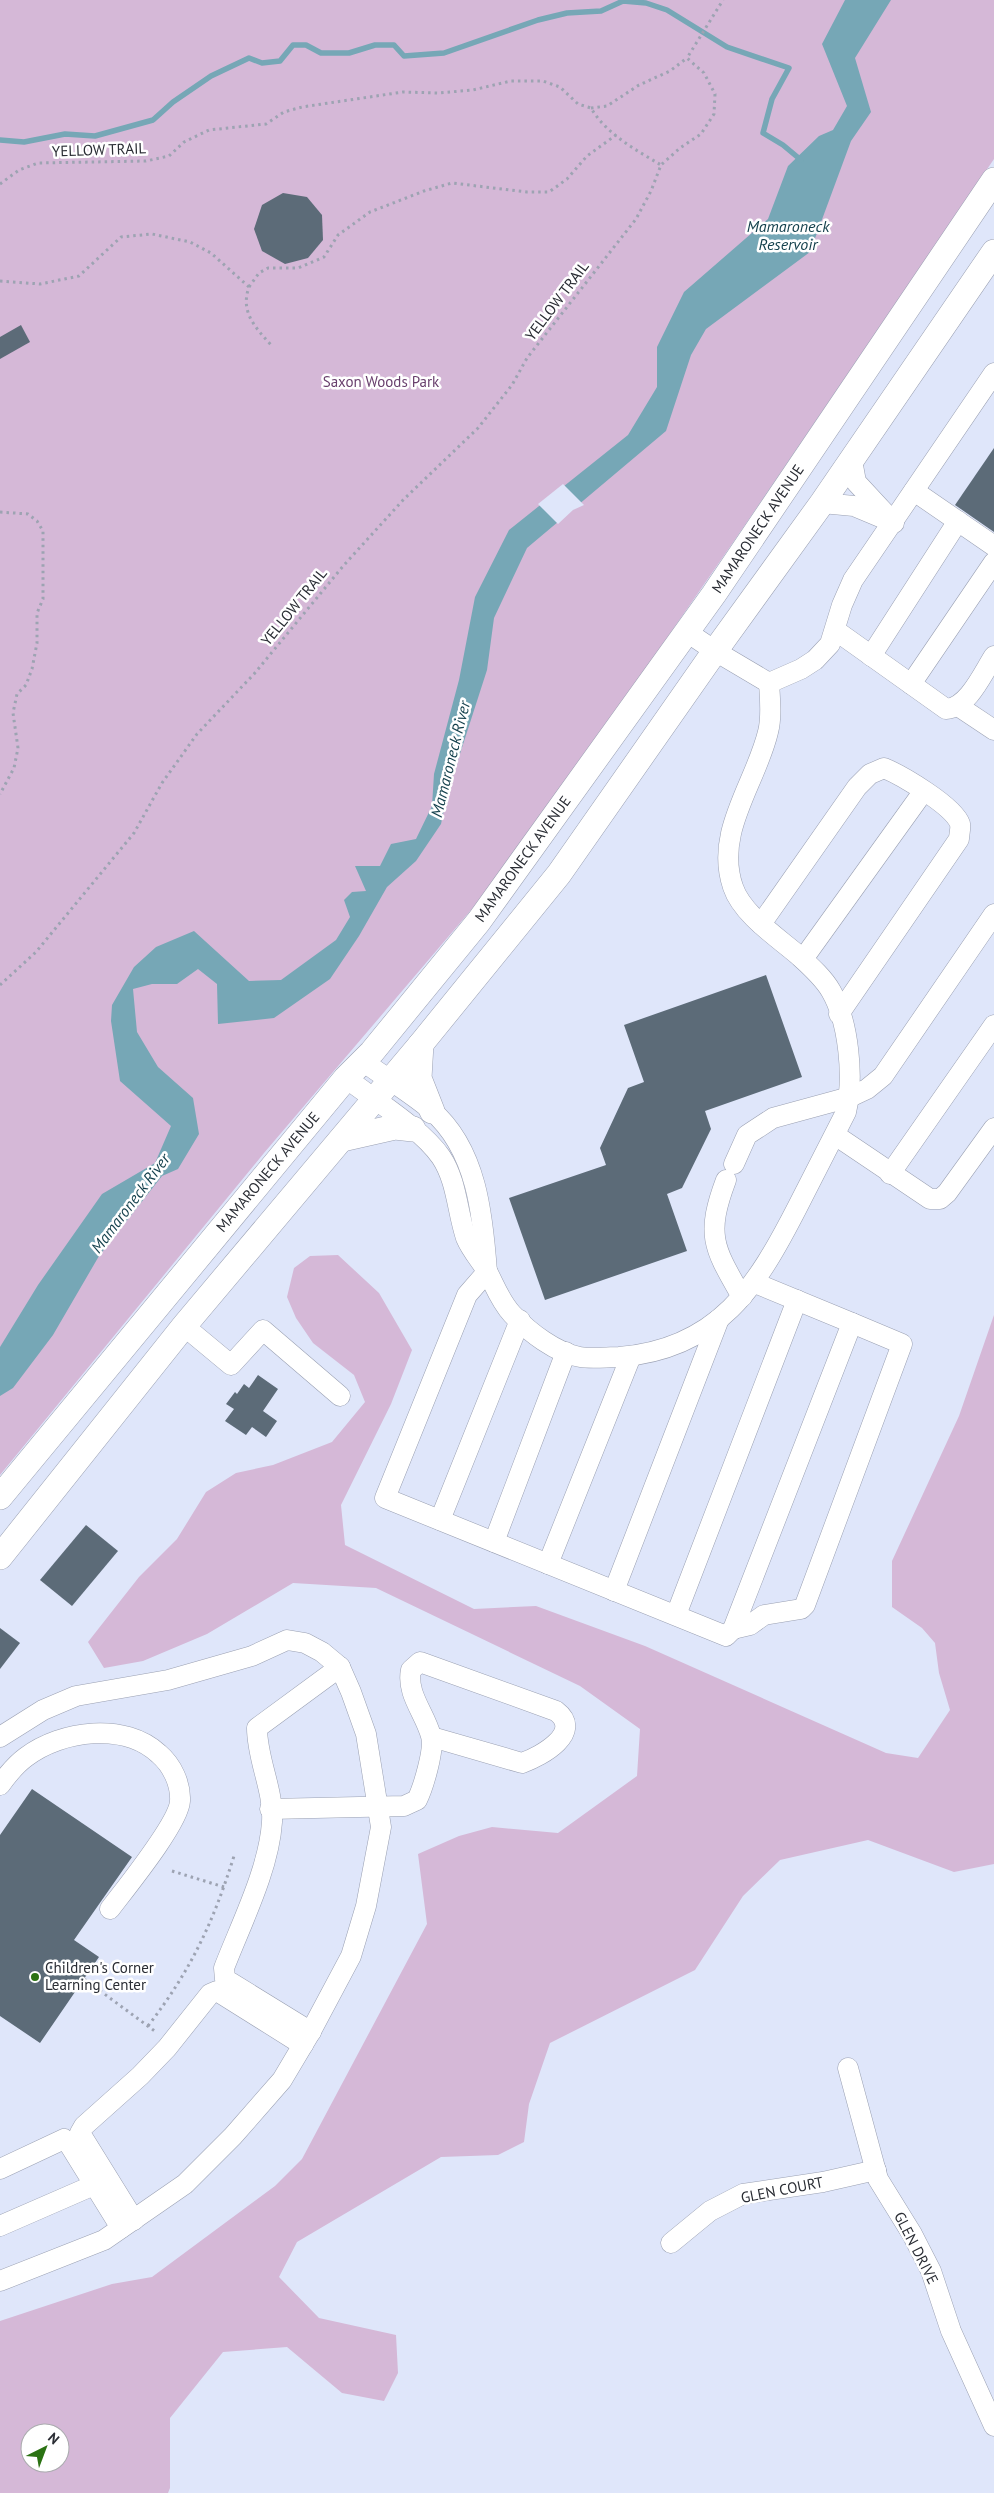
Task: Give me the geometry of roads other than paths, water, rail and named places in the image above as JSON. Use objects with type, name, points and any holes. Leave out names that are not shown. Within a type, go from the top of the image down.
[{"type":"main road","name":"MAMARONECK AVENUE","points":[[0,1498],[354,1069],[479,921],[687,632],[994,180]]},
{"type":"main road","points":[[2,1551],[184,1326],[421,1044],[559,874],[715,651],[822,503],[994,252]]},
{"type":"main road","points":[[421,1044],[420,1078],[432,1110]]},
{"type":"main road","points":[[342,1139],[388,1128],[413,1129]]},
{"type":"street","points":[[769,683],[792,674],[815,660],[830,644],[842,605],[854,580],[994,373]]},
{"type":"street","points":[[852,460],[856,482],[894,522]]},
{"type":"street","points":[[914,491],[994,546]]},
{"type":"street","points":[[822,503],[854,506],[894,522]]},
{"type":"street","points":[[871,656],[958,521]]},
{"type":"street","points":[[911,684],[994,562]]},
{"type":"street","points":[[835,630],[946,709],[954,708],[962,703],[994,656]]},
{"type":"street","points":[[687,632],[769,683]]},
{"type":"street","points":[[354,1069],[382,1091],[413,1129],[440,1155],[449,1172],[467,1239],[497,1293],[520,1320],[537,1336],[566,1352],[580,1357],[631,1356],[683,1342],[719,1319],[748,1290],[773,1256],[835,1135],[846,1112],[850,1097],[847,1042],[831,991],[803,959],[762,924],[738,900],[728,866],[731,831],[740,802],[768,732],[769,683]]},
{"type":"street","points":[[958,706],[994,730]]},
{"type":"street","points":[[762,924],[857,787],[870,774],[884,768],[951,811],[960,824],[959,840],[839,1014]]},
{"type":"street","points":[[803,959],[923,792]]},
{"type":"street","points":[[734,1628],[750,1625],[764,1616],[801,1609],[804,1605],[902,1344],[797,1300],[748,1290],[718,1256],[712,1231],[716,1207],[747,1135],[773,1118],[850,1097],[867,1089],[883,1076],[994,914]]},
{"type":"street","points":[[890,1174],[994,1025]]},
{"type":"street","points":[[382,1091],[432,1110],[453,1136],[467,1160],[482,1213],[487,1272],[467,1295],[385,1498],[726,1636],[734,1628],[852,1323]]},
{"type":"street","points":[[835,1135],[890,1174],[930,1199],[940,1199],[958,1181],[994,1128]]},
{"type":"street","points":[[676,1616],[797,1300]]},
{"type":"street","points":[[614,1591],[719,1319]]},
{"type":"street","points":[[440,1520],[520,1320]]},
{"type":"street","points":[[184,1326],[231,1365],[263,1330],[340,1396]]},
{"type":"street","points":[[494,1542],[566,1352]]},
{"type":"street","points":[[548,1564],[631,1356]]},
{"type":"street","points":[[0,1737],[43,1710],[76,1696],[178,1677],[252,1656],[287,1640],[305,1643],[340,1667],[366,1734],[381,1827],[366,1906],[351,1956],[282,2080],[233,2136],[186,2184],[104,2240],[0,2281]]},
{"type":"street","points":[[270,1809],[404,1806],[417,1800],[424,1786],[432,1737],[408,1683],[411,1670],[420,1662],[556,1711],[564,1717],[566,1727],[563,1737],[531,1760],[522,1763],[432,1737]]},
{"type":"street","points":[[307,2038],[225,1979],[224,1968],[261,1874],[272,1822],[267,1782],[257,1744],[257,1728],[340,1667]]},
{"type":"street","points":[[0,1785],[13,1767],[27,1756],[44,1746],[81,1734],[126,1735],[150,1746],[168,1762],[178,1784],[180,1803],[165,1835],[110,1909]]},
{"type":"street","points":[[127,2224],[80,2133],[84,2126],[140,2076],[171,2043],[210,1994],[217,1991],[307,2038]]},
{"type":"street","name":"GLEN DRIVE","points":[[848,2068],[878,2179],[912,2234],[931,2272],[951,2331],[994,2426]]},
{"type":"street","points":[[0,2169],[64,2139],[94,2185],[127,2224]]},
{"type":"street","name":"GLEN COURT","points":[[670,2243],[710,2211],[743,2194],[823,2182],[876,2170]]},
{"type":"street","points":[[0,2226],[94,2185]]},
{"type":"water","name":"Mamaroneck Reservoir","points":[[845,0],[891,0],[855,58],[871,112],[851,141],[810,252],[706,329],[691,355],[666,431],[527,548],[494,618],[487,670],[448,791],[441,824],[416,861],[387,887],[359,936],[330,979],[274,1018],[218,1024],[217,984],[198,969],[177,984],[152,984],[133,989],[137,1032],[158,1067],[193,1098],[199,1134],[178,1169],[162,1176],[99,1256],[53,1335],[13,1388],[0,1396],[0,1347],[38,1285],[102,1194],[155,1163],[171,1126],[120,1081],[111,1021],[112,1005],[134,967],[156,947],[194,931],[249,981],[281,980],[336,940],[350,917],[344,900],[352,892],[366,891],[355,866],[380,866],[391,844],[416,839],[432,806],[434,774],[459,680],[475,597],[509,530],[628,435],[657,387],[657,347],[684,292],[768,219],[788,166],[819,136],[833,130],[847,106],[822,44]]},
{"type":"waterway","points":[[0,140],[24,142],[65,134],[95,136],[153,120],[173,102],[211,76],[249,58],[262,63],[280,61],[293,45],[306,45],[321,53],[349,53],[375,45],[394,45],[404,56],[444,53],[538,20],[567,13],[601,11],[623,1],[646,3],[667,10],[727,47],[789,68],[772,99],[763,133],[783,145],[801,160]]},
{"type":"place","name":"Children's Corner Learning Center","points":[[35,1977]]},
{"type":"park label","name":"Saxon Woods Park","points":[[381,382]]},
{"type":"water label","name":"Mamaroneck River","points":[[450,759]]},
{"type":"water label","name":"Mamaroneck River","points":[[130,1203]]}]
